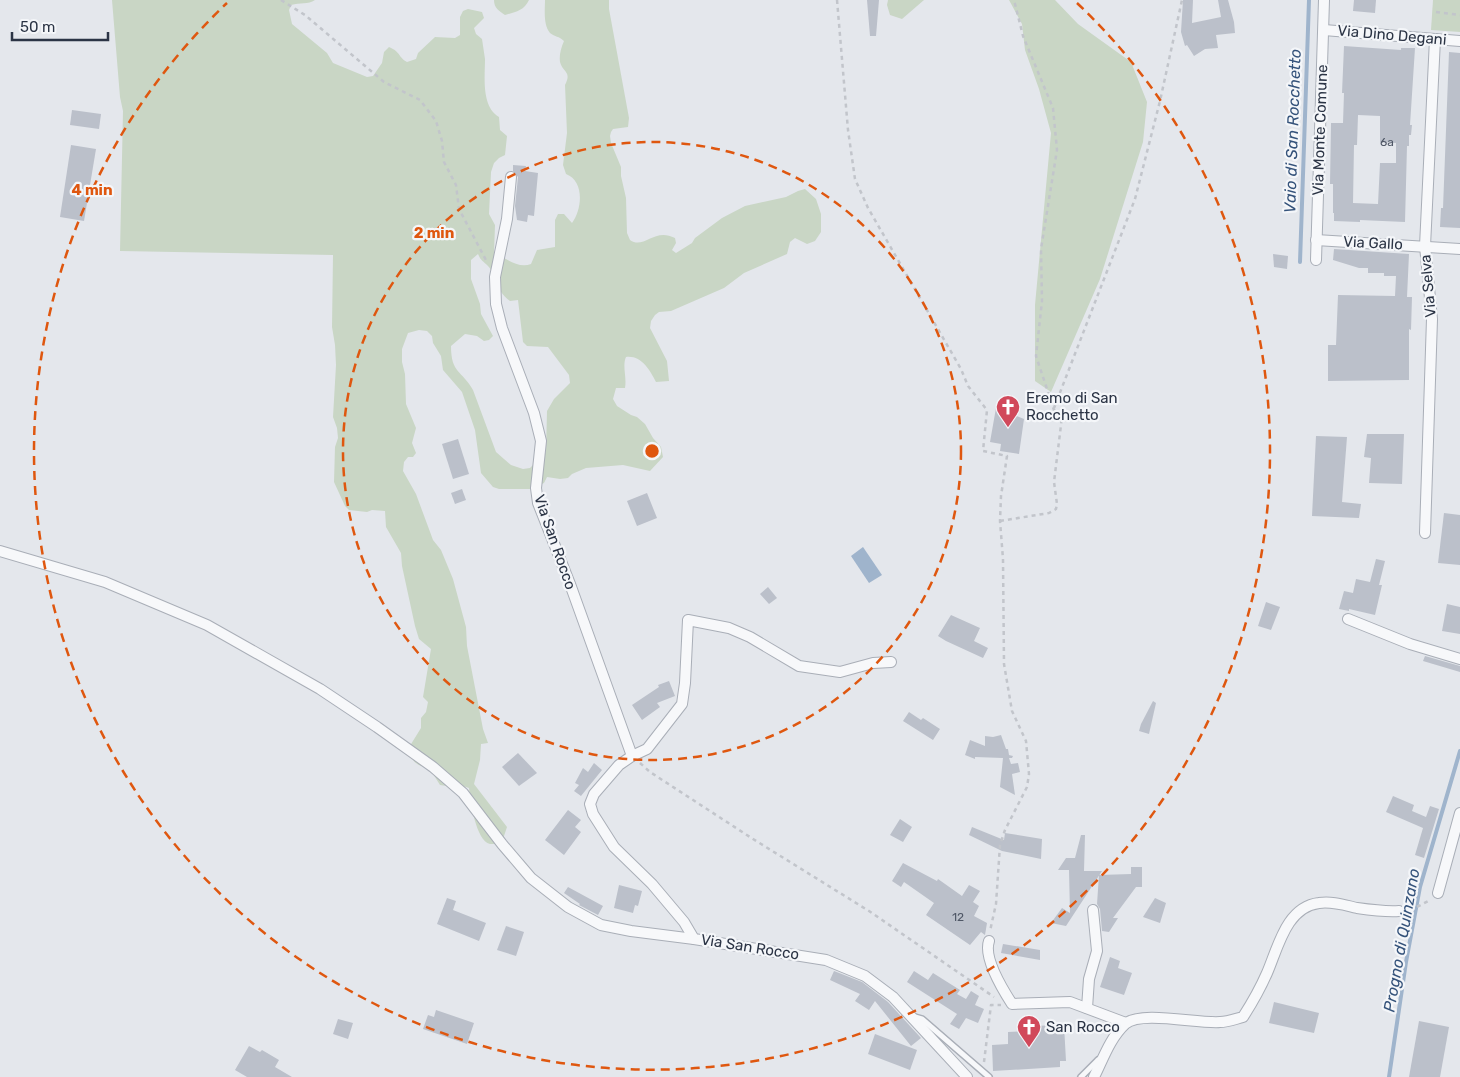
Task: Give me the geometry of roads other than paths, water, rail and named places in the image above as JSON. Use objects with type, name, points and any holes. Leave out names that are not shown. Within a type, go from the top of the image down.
[{"type":"street","name":"Via Monte Comune","points":[[1316,260],[1324,0]]},
{"type":"street","name":"Via Dino Degani","points":[[1324,30],[1460,41]]},
{"type":"street","name":"Via Selva","points":[[1424,533],[1432,318],[1425,246],[1435,39]]},
{"type":"street","name":"Via San Rocco","points":[[511,177],[507,219],[496,277],[496,304],[502,328],[534,413],[541,441],[536,488],[538,503],[570,584],[632,756]]},
{"type":"street","name":"Via Gallo","points":[[1316,240],[1460,249]]},
{"type":"street","points":[[0,551],[105,582],[207,625],[320,690],[377,727],[433,767],[462,793],[531,878],[568,906],[601,925],[648,934],[694,939]]},
{"type":"street","points":[[1348,619],[1410,644],[1460,659]]},
{"type":"street","name":"Via San Rocco","points":[[891,662],[873,663],[840,672],[818,670],[799,666],[750,637],[729,628],[688,620],[686,684],[682,704],[646,749],[619,765],[594,794],[590,804],[593,814],[614,847],[652,884],[684,922],[694,939],[826,960],[865,976],[892,997],[967,1077]]},
{"type":"street","points":[[1438,893],[1460,813]]},
{"type":"street","points":[[1094,1077],[1110,1042],[1126,1023],[1137,1019],[1150,1018],[1220,1022],[1242,1017],[1260,987],[1282,935],[1293,918],[1305,907],[1318,903],[1336,903],[1371,910],[1399,911]]},
{"type":"street","points":[[1087,1008],[1089,979],[1097,950],[1092,910]]},
{"type":"street","points":[[989,942],[986,948],[999,983],[1012,1004],[1070,1002],[1126,1023]]},
{"type":"lane","points":[[910,1016],[922,1019],[986,1075]]},
{"type":"lane","points":[[1081,1077],[1090,1070],[1107,1049]]},
{"type":"water","points":[[863,547],[882,575],[869,583],[851,556]]},
{"type":"waterway","name":"Vaio di San Rocchetto","points":[[1300,262],[1309,0]]},
{"type":"waterway","name":"Progno di Quinzano","points":[[1389,1077],[1406,962],[1420,887],[1460,751]]},
{"type":"place","name":"Eremo di San Rocchetto","points":[[1008,428]]},
{"type":"place","name":"San Rocco","points":[[1029,1048]]}]
